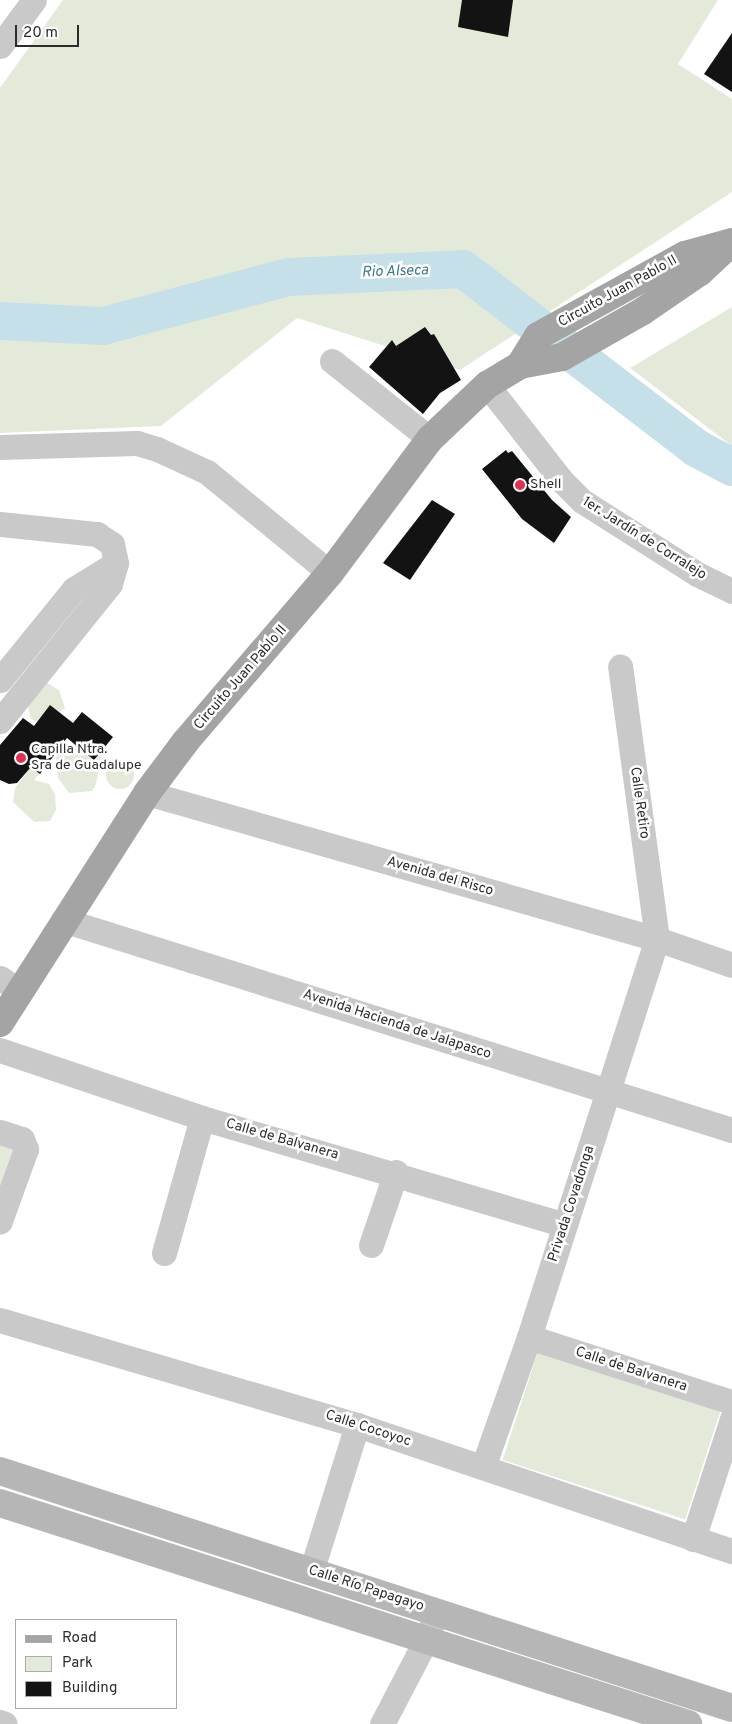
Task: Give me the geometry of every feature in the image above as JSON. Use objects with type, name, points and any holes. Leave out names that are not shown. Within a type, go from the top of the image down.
[{"type":"main road","name":"Circuito Juan Pablo II","points":[[520,365],[538,336],[685,255],[732,242]]},
{"type":"main road","name":"Circuito Juan Pablo II","points":[[0,1023],[10,984],[63,920],[147,793],[186,741],[330,573],[430,439],[487,385],[520,365],[562,356],[643,311],[700,272],[732,242]]},
{"type":"main road","name":"Calle Río Papagayo","points":[[0,1471],[732,1708]]},
{"type":"main road","points":[[0,1503],[688,1724]]},
{"type":"street","points":[[0,46],[34,0]]},
{"type":"street","points":[[332,361],[430,439]]},
{"type":"street","name":"1er. Jardín de Corralejo","points":[[487,385],[562,481],[582,501],[697,574],[732,591]]},
{"type":"street","points":[[0,447],[137,443],[157,448],[207,472],[330,573]]},
{"type":"street","points":[[0,524],[97,534],[112,544],[116,563],[110,584],[0,720]]},
{"type":"street","points":[[0,680],[74,589],[116,563]]},
{"type":"street","name":"Calle Retiro","points":[[620,667],[657,939]]},
{"type":"street","name":"Avenida del Risco","points":[[147,793],[657,939],[732,965]]},
{"type":"street","name":"Avenida Hacienda de Jalapasco","points":[[63,920],[732,1130]]},
{"type":"street","name":"Privada Covadonga","points":[[483,1467],[529,1337],[657,939]]},
{"type":"street","points":[[704,956],[732,945]]},
{"type":"street","name":"Calle de Balvanera","points":[[0,1050],[202,1118],[396,1172],[565,1225]]},
{"type":"street","points":[[164,1253],[202,1118]]},
{"type":"street","points":[[0,1132],[22,1138],[26,1149],[0,1221]]},
{"type":"street","points":[[371,1245],[396,1172]]},
{"type":"street","name":"Calle Cocoyoc","points":[[0,1320],[357,1424],[732,1552]]},
{"type":"street","name":"Calle de Balvanera","points":[[529,1337],[732,1402]]},
{"type":"street","points":[[693,1539],[732,1419]]},
{"type":"street","points":[[311,1572],[357,1424]]},
{"type":"street","points":[[382,1724],[426,1640],[436,1612]]},
{"type":"street","points":[[0,1722],[5,1724]]},
{"type":"green space","points":[[63,0],[718,0],[678,64],[732,99],[732,192],[460,370],[297,318],[161,426],[0,433],[0,88]]},
{"type":"green space","points":[[732,307],[732,446],[630,368]]},
{"type":"green space","points":[[47,683],[59,690],[65,708],[40,723],[31,719],[28,708],[32,693]]},
{"type":"green space","points":[[85,741],[101,757],[96,784],[92,791],[69,793],[58,778],[56,758],[63,746]]},
{"type":"green space","points":[[50,742],[59,749],[34,780],[49,784],[55,794],[56,810],[50,821],[34,822],[13,802],[15,788]]},
{"type":"green space","points":[[120,761],[130,765],[134,775],[130,785],[120,789],[110,785],[106,775],[110,765]]},
{"type":"green space","points":[[0,1137],[23,1145],[0,1215]]},
{"type":"green space","points":[[540,1345],[723,1404],[685,1519],[503,1460]]},
{"type":"building","points":[[462,0],[513,0],[508,37],[458,27]]},
{"type":"building","points":[[732,33],[732,92],[704,74]]},
{"type":"building","points":[[425,327],[431,335],[434,334],[461,380],[440,393],[423,414],[369,367],[392,340],[396,346]]},
{"type":"building","name":"Shell","points":[[506,450],[508,453],[512,451],[552,500],[571,517],[554,543],[522,519],[482,469]]},
{"type":"building","points":[[432,500],[455,514],[410,580],[383,563]]},
{"type":"building","points":[[50,705],[73,723],[82,712],[113,737],[94,760],[67,738],[40,774],[31,767],[17,783],[9,784],[0,780],[0,745],[23,718],[34,726]]},
{"type":"waterway","name":"Rio Alseca","points":[[0,321],[103,326],[289,277],[463,269],[696,448],[732,467]]},
{"type":"place","name":"Shell","points":[[520,485]]},
{"type":"place","name":"Capilla Ntra. Sra de Guadalupe","points":[[21,758]]}]
